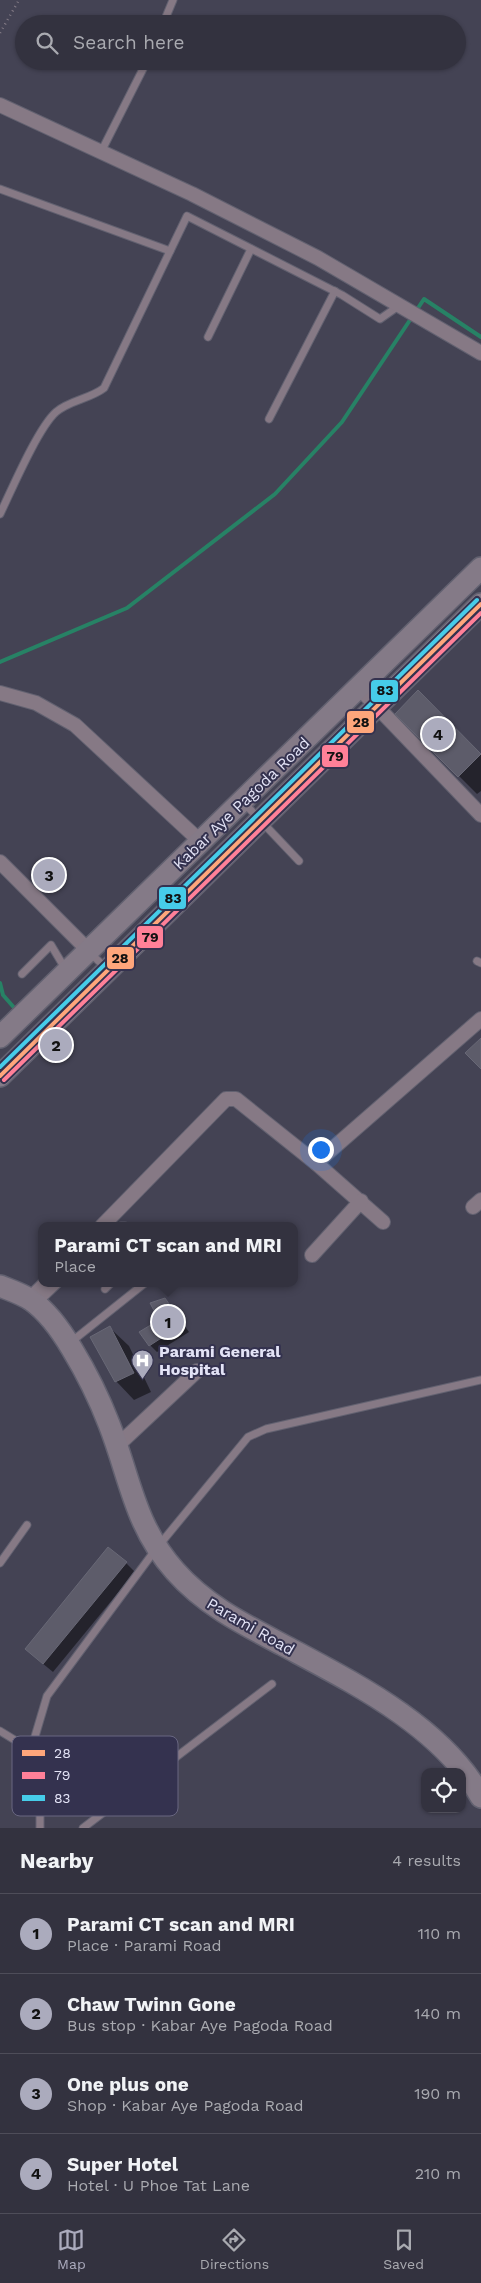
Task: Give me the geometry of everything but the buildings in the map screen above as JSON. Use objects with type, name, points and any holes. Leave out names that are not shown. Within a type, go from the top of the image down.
[{"type":"main road","name":"Kabar Aye Pagoda Road","points":[[0,1037],[481,568]]},
{"type":"main road","name":"Kabar Aye Pagoda Road","points":[[0,1076],[481,604]]},
{"type":"main road","name":"Parami Road","points":[[0,1286],[33,1302],[58,1328],[68,1343],[80,1363],[105,1415],[135,1504],[156,1549],[193,1591],[216,1608],[395,1710],[460,1764],[481,1797]]},
{"type":"street","points":[[0,105],[192,194],[318,258],[481,352]]},
{"type":"street","points":[[464,585],[481,599]]},
{"type":"street","points":[[359,688],[481,815]]},
{"type":"street","points":[[0,693],[36,703],[75,725],[201,842]]},
{"type":"street","points":[[0,862],[89,951]]},
{"type":"street","points":[[316,1163],[481,1019]]},
{"type":"street","points":[[106,1222],[226,1099],[236,1099],[316,1163],[383,1222]]},
{"type":"street","points":[[312,1255],[361,1201]]},
{"type":"street","points":[[33,1302],[43,1287]]},
{"type":"street","points":[[117,1446],[197,1371]]},
{"type":"lane","points":[[167,15],[173,0]]},
{"type":"lane","points":[[101,153],[142,70]]},
{"type":"lane","points":[[0,189],[170,251]]},
{"type":"lane","points":[[0,514],[47,421],[67,405],[96,395],[104,388],[187,216],[335,291],[380,319],[400,305]]},
{"type":"lane","points":[[208,337],[251,249]]},
{"type":"lane","points":[[269,419],[335,291]]},
{"type":"lane","points":[[243,802],[299,861]]},
{"type":"lane","points":[[22,974],[51,945],[67,972]]},
{"type":"lane","points":[[89,951],[108,970]]},
{"type":"lane","points":[[33,1302],[54,1287]]},
{"type":"lane","points":[[68,1343],[140,1287]]},
{"type":"lane","points":[[35,1736],[47,1696],[156,1549],[248,1437],[266,1429],[481,1380]]},
{"type":"lane","points":[[0,1562],[27,1525]]},
{"type":"lane","points":[[178,1756],[272,1684]]},
{"type":"lane","points":[[0,1731],[12,1738]]},
{"type":"lane","points":[[83,1828],[99,1816]]},
{"type":"path","points":[[0,33],[19,0]]},
{"type":"waterway","points":[[0,662],[127,608],[275,494],[342,422],[424,299],[481,337]]},
{"type":"waterway","points":[[0,983],[3,995],[17,1011]]},
{"type":"transit line","name":"83","points":[[0,1067],[477,600]]},
{"type":"transit line","name":"28","points":[[0,1076],[481,604]]},
{"type":"transit line","name":"79","points":[[4,1080],[481,613]]},
{"type":"place","name":"Super Hotel","points":[[438,734]]},
{"type":"place","name":"One plus one","points":[[49,875]]},
{"type":"place","name":"Chaw Twinn Gone","points":[[56,1045]]},
{"type":"place","name":"Parami CT scan and MRI","points":[[168,1322]]},
{"type":"place","name":"Parami General Hospital","points":[[143,1379]]}]
